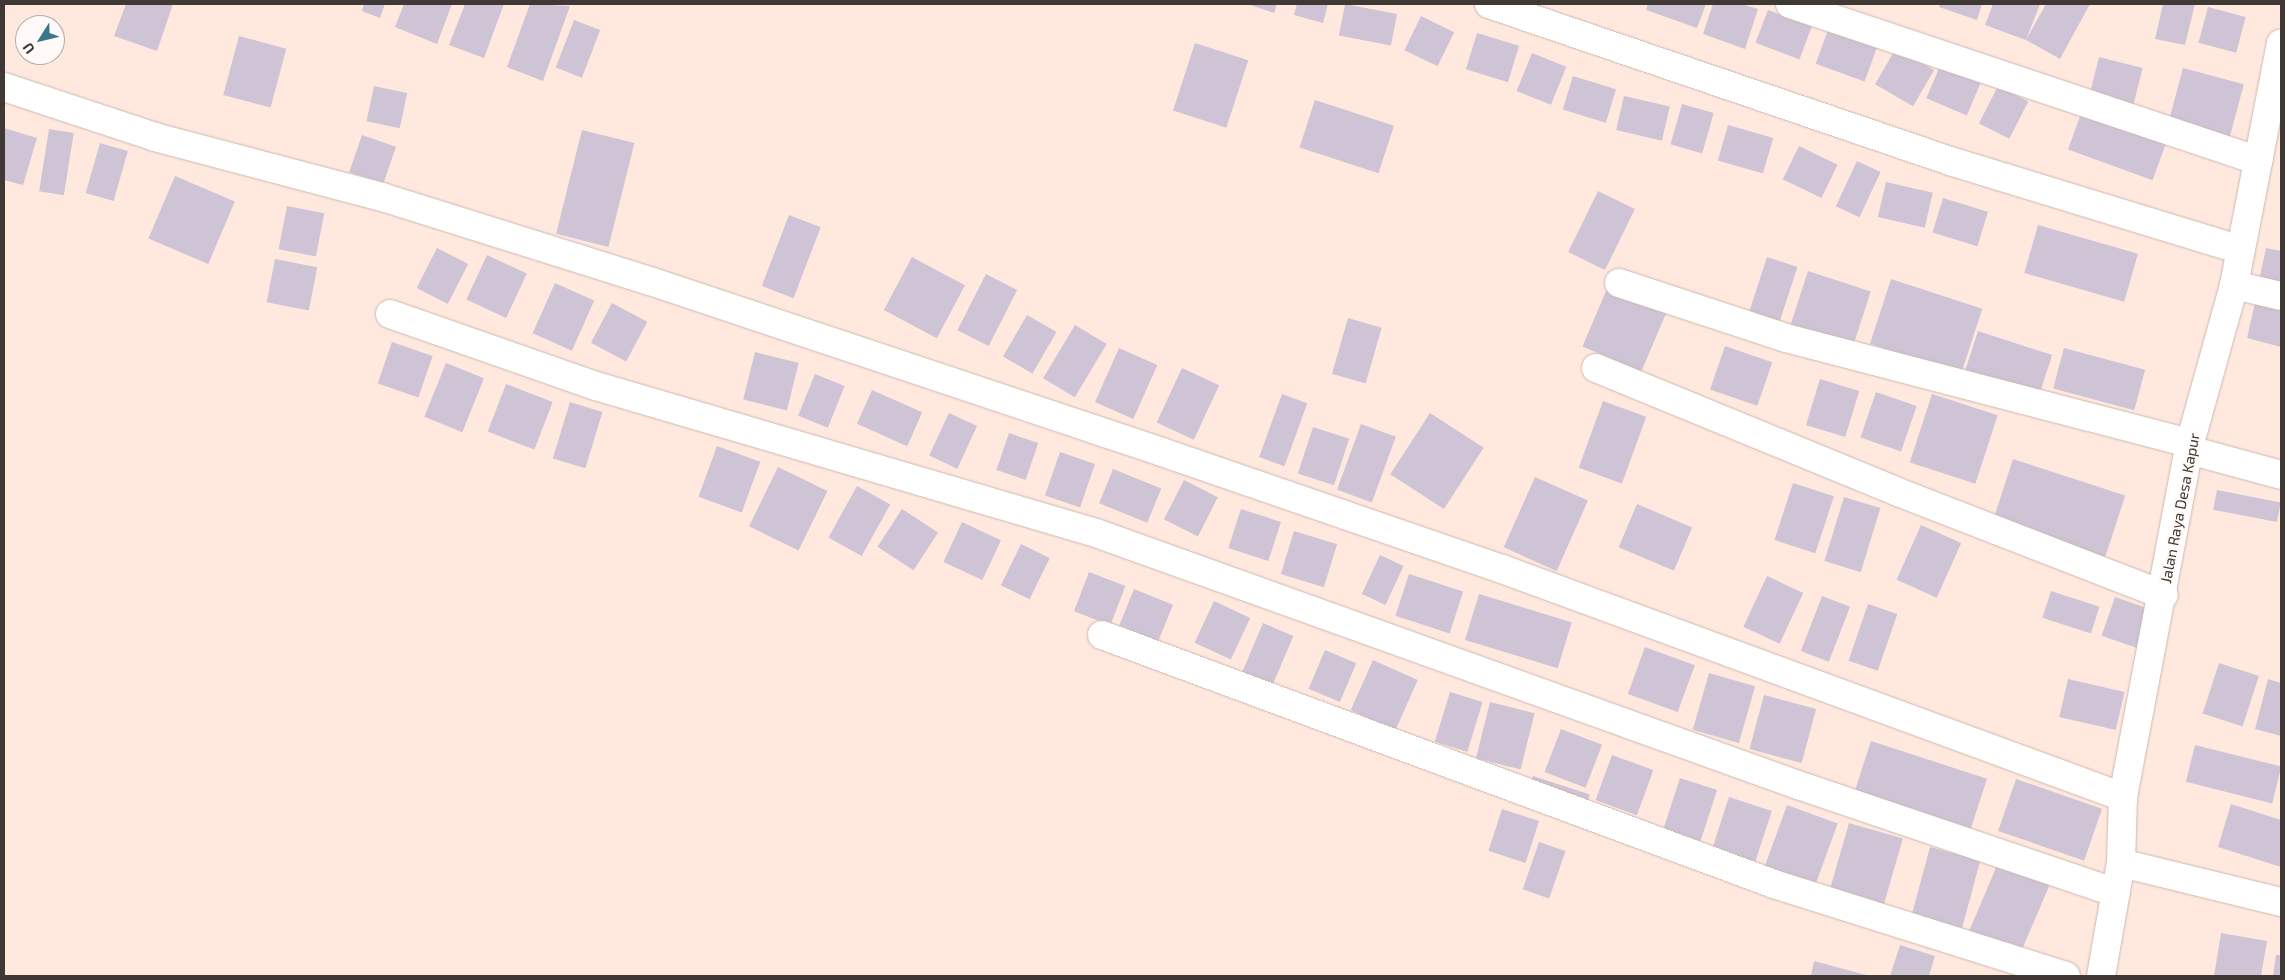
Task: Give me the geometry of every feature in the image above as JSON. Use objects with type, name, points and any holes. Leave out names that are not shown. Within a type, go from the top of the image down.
[{"type":"street","points":[[1489,4],[1950,161],[2241,250]]},
{"type":"street","points":[[1790,4],[2258,161]]},
{"type":"street","name":"Jalan Raya Desa Kapur","points":[[2101,976],[2121,863],[2123,797],[2164,595],[2190,447],[2234,285],[2258,161],[2276,94],[2281,44]]},
{"type":"street","points":[[4,88],[155,137],[392,200],[650,281],[1153,449],[1502,569],[2123,797]]},
{"type":"street","points":[[1619,283],[1786,338],[2190,447],[2281,475]]},
{"type":"street","points":[[2234,285],[2281,296]]},
{"type":"street","points":[[390,314],[624,395],[1096,533],[1779,778],[2115,892]]},
{"type":"street","points":[[1596,368],[1898,492],[2164,595]]},
{"type":"street","points":[[1102,635],[1774,884],[2066,976]]},
{"type":"street","points":[[2121,863],[2281,902]]},
{"type":"building","points":[[126,4],[173,4],[157,51],[114,36]]},
{"type":"building","points":[[364,4],[385,4],[380,18],[362,11]]},
{"type":"building","points":[[404,4],[452,4],[437,44],[395,27]]},
{"type":"building","points":[[465,4],[504,4],[484,58],[449,45]]},
{"type":"building","points":[[530,4],[570,6],[543,81],[507,67]]},
{"type":"building","points":[[1247,4],[1277,4],[1274,13]]},
{"type":"building","points":[[1297,4],[1328,4],[1323,23],[1294,15]]},
{"type":"building","points":[[1345,4],[1397,14],[1391,46],[1339,35]]},
{"type":"building","points":[[1648,4],[1706,4],[1697,28],[1646,10]]},
{"type":"building","points":[[1713,4],[1741,4],[1758,9],[1745,49],[1703,34]]},
{"type":"building","points":[[1940,4],[1982,4],[1977,20],[1939,7]]},
{"type":"building","points":[[1993,4],[2040,4],[2026,40],[1985,25]]},
{"type":"building","points":[[2046,4],[2090,4],[2060,59],[2026,40]]},
{"type":"building","points":[[2163,4],[2195,4],[2185,45],[2155,39]]},
{"type":"building","points":[[2208,7],[2246,17],[2236,53],[2198,43]]},
{"type":"building","points":[[1768,10],[1812,27],[1799,60],[1755,43]]},
{"type":"building","points":[[1421,16],[1454,32],[1438,66],[1404,50]]},
{"type":"building","points":[[574,20],[600,30],[582,78],[556,68]]},
{"type":"building","points":[[1828,30],[1877,48],[1865,82],[1816,64]]},
{"type":"building","points":[[1477,33],[1519,46],[1508,82],[1466,69]]},
{"type":"building","points":[[239,36],[286,49],[271,108],[223,95]]},
{"type":"building","points":[[1195,43],[1248,60],[1226,128],[1173,111]]},
{"type":"building","points":[[1896,48],[1934,70],[1913,106],[1875,84]]},
{"type":"building","points":[[1532,53],[1566,67],[1551,105],[1517,91]]},
{"type":"building","points":[[2099,57],[2143,68],[2132,110],[2089,99]]},
{"type":"building","points":[[1940,66],[1981,83],[1967,115],[1926,98]]},
{"type":"building","points":[[2183,68],[2244,84],[2230,136],[2169,120]]},
{"type":"building","points":[[1573,76],[1616,89],[1606,123],[1563,109]]},
{"type":"building","points":[[374,86],[407,93],[400,128],[367,121]]},
{"type":"building","points":[[1998,86],[2028,101],[2009,139],[1979,123]]},
{"type":"building","points":[[1624,96],[1670,107],[1662,141],[1616,130]]},
{"type":"building","points":[[1315,100],[1394,126],[1378,173],[1300,148]]},
{"type":"building","points":[[1682,104],[1714,113],[1702,153],[1670,144]]},
{"type":"building","points":[[2082,111],[2167,142],[2153,180],[2068,150]]},
{"type":"building","points":[[1728,125],[1773,138],[1763,174],[1718,161]]},
{"type":"building","points":[[4,128],[37,138],[23,185],[4,180]]},
{"type":"building","points":[[49,129],[74,133],[64,195],[39,191]]},
{"type":"building","points":[[582,130],[634,143],[609,247],[556,234]]},
{"type":"building","points":[[362,135],[396,147],[383,184],[349,172]]},
{"type":"building","points":[[100,143],[128,151],[114,201],[86,193]]},
{"type":"building","points":[[1799,146],[1838,165],[1821,198],[1783,179]]},
{"type":"building","points":[[1857,161],[1881,172],[1859,217],[1836,206]]},
{"type":"building","points":[[175,176],[235,201],[208,264],[148,239]]},
{"type":"building","points":[[1886,182],[1933,193],[1925,228],[1878,217]]},
{"type":"building","points":[[1598,191],[1635,209],[1605,270],[1568,252]]},
{"type":"building","points":[[1943,198],[1988,212],[1977,246],[1932,232]]},
{"type":"building","points":[[287,206],[324,213],[316,256],[279,249]]},
{"type":"building","points":[[789,215],[821,227],[794,298],[762,286]]},
{"type":"building","points":[[2038,225],[2138,254],[2124,302],[2024,273]]},
{"type":"building","points":[[437,248],[468,264],[448,304],[417,288]]},
{"type":"building","points":[[2266,248],[2281,251],[2281,286],[2259,281]]},
{"type":"building","points":[[487,255],[527,274],[506,318],[466,299]]},
{"type":"building","points":[[912,257],[965,285],[937,338],[884,310]]},
{"type":"building","points":[[1767,257],[1797,267],[1779,323],[1749,313]]},
{"type":"building","points":[[275,259],[317,267],[309,310],[267,302]]},
{"type":"building","points":[[1808,271],[1871,291],[1852,350],[1789,330]]},
{"type":"building","points":[[986,274],[1017,290],[989,346],[957,330]]},
{"type":"building","points":[[1891,279],[1982,309],[1961,373],[1870,344]]},
{"type":"building","points":[[555,283],[594,300],[572,351],[533,333]]},
{"type":"building","points":[[1609,284],[1668,309],[1641,372],[1582,347]]},
{"type":"building","points":[[2256,298],[2281,304],[2281,347],[2247,338]]},
{"type":"building","points":[[612,303],[647,322],[626,362],[591,343]]},
{"type":"building","points":[[1027,315],[1056,332],[1032,374],[1003,357]]},
{"type":"building","points":[[1348,318],[1382,328],[1366,383],[1332,374]]},
{"type":"building","points":[[1075,325],[1107,344],[1075,397],[1043,378]]},
{"type":"building","points":[[1978,331],[2052,355],[2039,395],[1965,371]]},
{"type":"building","points":[[392,342],[433,356],[418,398],[378,384]]},
{"type":"building","points":[[1725,346],[1772,362],[1757,406],[1710,389]]},
{"type":"building","points":[[1119,348],[1157,365],[1133,419],[1095,402]]},
{"type":"building","points":[[2064,348],[2145,370],[2134,410],[2053,389]]},
{"type":"building","points":[[755,352],[799,363],[787,410],[743,400]]},
{"type":"building","points":[[446,363],[484,378],[462,432],[424,417]]},
{"type":"building","points":[[1182,368],[1219,385],[1194,440],[1157,422]]},
{"type":"building","points":[[815,374],[845,386],[828,428],[798,416]]},
{"type":"building","points":[[1820,379],[1859,391],[1845,437],[1806,425]]},
{"type":"building","points":[[506,384],[553,402],[534,450],[488,432]]},
{"type":"building","points":[[872,390],[922,412],[907,446],[857,424]]},
{"type":"building","points":[[1876,392],[1917,406],[1901,451],[1860,437]]},
{"type":"building","points":[[1282,394],[1307,403],[1284,466],[1259,457]]},
{"type":"building","points":[[1932,394],[1998,415],[1975,484],[1910,462]]},
{"type":"building","points":[[1603,401],[1646,417],[1622,483],[1579,468]]},
{"type":"building","points":[[570,402],[603,412],[585,468],[553,458]]},
{"type":"building","points":[[949,413],[977,426],[957,469],[929,456]]},
{"type":"building","points":[[1430,413],[1484,448],[1444,509],[1390,474]]},
{"type":"building","points":[[1361,424],[1396,437],[1372,502],[1337,490]]},
{"type":"building","points":[[1313,427],[1349,439],[1334,485],[1298,474]]},
{"type":"building","points":[[1009,433],[1038,443],[1026,480],[996,470]]},
{"type":"building","points":[[717,446],[760,462],[742,512],[699,497]]},
{"type":"building","points":[[1060,452],[1095,464],[1080,508],[1045,495]]},
{"type":"building","points":[[2013,459],[2125,495],[2105,559],[1992,523]]},
{"type":"building","points":[[778,467],[827,491],[799,550],[749,526]]},
{"type":"building","points":[[1113,469],[1161,488],[1147,523],[1099,503]]},
{"type":"building","points":[[1535,477],[1588,501],[1557,571],[1504,547]]},
{"type":"building","points":[[1184,480],[1218,497],[1198,536],[1164,519]]},
{"type":"building","points":[[1793,483],[1834,496],[1815,553],[1774,540]]},
{"type":"building","points":[[857,486],[890,504],[862,556],[828,538]]},
{"type":"building","points":[[2217,490],[2281,502],[2277,522],[2213,510]]},
{"type":"building","points":[[1844,497],[1880,508],[1861,572],[1824,561]]},
{"type":"building","points":[[1637,504],[1692,527],[1674,571],[1619,547]]},
{"type":"building","points":[[902,509],[938,532],[914,570],[877,547]]},
{"type":"building","points":[[1241,509],[1281,522],[1268,561],[1228,548]]},
{"type":"building","points":[[962,522],[1001,540],[982,580],[943,562]]},
{"type":"building","points":[[1921,525],[1961,543],[1937,598],[1897,580]]},
{"type":"building","points":[[1294,531],[1337,544],[1324,587],[1281,574]]},
{"type":"building","points":[[1021,544],[1050,558],[1030,599],[1001,585]]},
{"type":"building","points":[[1380,555],[1404,566],[1385,605],[1362,594]]},
{"type":"building","points":[[1089,572],[1125,586],[1110,625],[1074,611]]},
{"type":"building","points":[[1409,574],[1463,592],[1450,633],[1395,616]]},
{"type":"building","points":[[1767,576],[1803,593],[1780,644],[1743,627]]},
{"type":"building","points":[[1134,589],[1173,605],[1158,641],[1119,625]]},
{"type":"building","points":[[2051,591],[2100,607],[2091,633],[2042,618]]},
{"type":"building","points":[[1479,594],[1572,622],[1558,668],[1465,640]]},
{"type":"building","points":[[1822,596],[1850,607],[1829,662],[1801,651]]},
{"type":"building","points":[[2115,597],[2155,611],[2141,649],[2102,636]]},
{"type":"building","points":[[1214,601],[1250,618],[1231,660],[1195,643]]},
{"type":"building","points":[[1868,604],[1897,614],[1878,671],[1848,661]]},
{"type":"building","points":[[1263,623],[1293,636],[1271,689],[1240,676]]},
{"type":"building","points":[[1645,647],[1695,665],[1678,712],[1628,694]]},
{"type":"building","points":[[1325,650],[1356,663],[1340,702],[1309,689]]},
{"type":"building","points":[[1373,660],[1418,680],[1395,730],[1351,710]]},
{"type":"building","points":[[2219,663],[2259,676],[2243,726],[2203,713]]},
{"type":"building","points":[[1709,673],[1755,686],[1739,743],[1693,730]]},
{"type":"building","points":[[2068,679],[2125,692],[2116,730],[2059,717]]},
{"type":"building","points":[[2268,679],[2281,683],[2281,736],[2255,729]]},
{"type":"building","points":[[1450,692],[1483,702],[1467,752],[1435,742]]},
{"type":"building","points":[[1764,695],[1816,709],[1802,763],[1750,749]]},
{"type":"building","points":[[1490,702],[1535,713],[1521,769],[1476,758]]},
{"type":"building","points":[[1561,729],[1602,745],[1586,788],[1545,772]]},
{"type":"building","points":[[1871,741],[1987,779],[1971,828],[1855,790]]},
{"type":"building","points":[[2195,745],[2281,766],[2272,803],[2186,782]]},
{"type":"building","points":[[1612,755],[1653,770],[1637,815],[1596,800]]},
{"type":"building","points":[[1533,776],[1590,795],[1585,809],[1528,790]]},
{"type":"building","points":[[1680,778],[1717,790],[1700,841],[1663,829]]},
{"type":"building","points":[[2016,779],[2102,809],[2084,861],[1998,831]]},
{"type":"building","points":[[1729,797],[1772,811],[1754,867],[1711,853]]},
{"type":"building","points":[[2231,804],[2281,820],[2281,867],[2218,847]]},
{"type":"building","points":[[1787,805],[1838,823],[1814,888],[1763,870]]},
{"type":"building","points":[[1502,809],[1539,821],[1525,863],[1488,851]]},
{"type":"building","points":[[1849,823],[1903,838],[1882,911],[1828,895]]},
{"type":"building","points":[[1539,842],[1565,851],[1549,898],[1523,889]]},
{"type":"building","points":[[1930,847],[1980,860],[1962,928],[1912,915]]},
{"type":"building","points":[[1998,863],[2050,885],[2019,956],[1968,934]]},
{"type":"building","points":[[2221,933],[2267,941],[2261,976],[2214,976]]},
{"type":"building","points":[[1900,945],[1935,956],[1929,976],[1890,976]]},
{"type":"building","points":[[2276,955],[2281,955],[2281,976],[2273,976]]},
{"type":"building","points":[[1814,961],[1870,976],[1811,976]]}]
